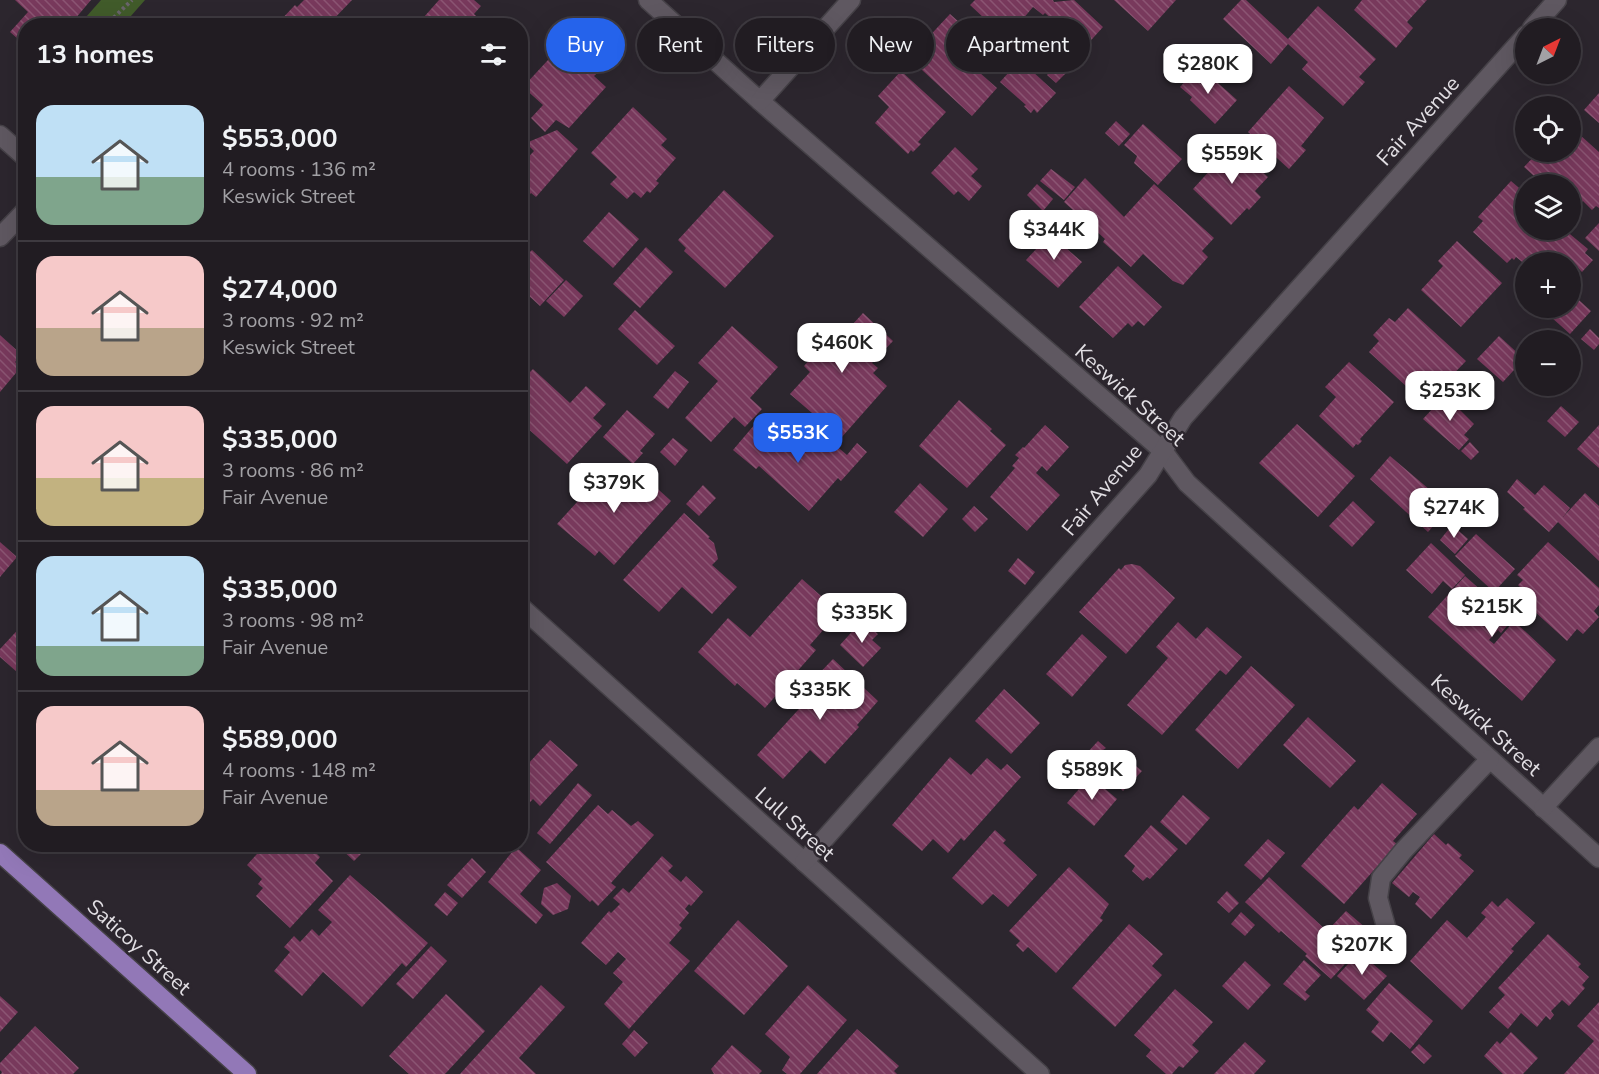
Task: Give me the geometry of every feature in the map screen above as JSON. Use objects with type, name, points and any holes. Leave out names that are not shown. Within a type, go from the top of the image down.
[{"type":"main road","name":"Saticoy Street","points":[[0,853],[247,1074]]},
{"type":"street","name":"Keswick Street","points":[[648,0],[760,101],[1163,451],[1187,483],[1599,858]]},
{"type":"street","points":[[760,101],[851,0]]},
{"type":"street","points":[[1541,18],[1557,0]]},
{"type":"street","name":"Fair Avenue","points":[[804,862],[1148,475],[1183,417],[1515,47]]},
{"type":"street","points":[[0,135],[18,151]]},
{"type":"street","points":[[0,237],[18,218]]},
{"type":"street","name":"Lull Street","points":[[528,613],[1040,1074]]},
{"type":"street","points":[[1544,808],[1599,747]]},
{"type":"street","points":[[1384,947],[1387,930],[1378,898],[1381,878],[1404,850],[1490,759]]},
{"type":"path","points":[[113,18],[132,0]]},
{"type":"green space","points":[[101,0],[145,0],[129,18],[85,18]]},
{"type":"building","points":[[15,0],[91,0],[76,18],[23,18],[28,12]]},
{"type":"building","points":[[304,0],[352,0],[335,18],[283,18],[295,5],[297,7]]},
{"type":"building","points":[[439,0],[474,0],[481,6],[474,14],[478,18],[423,18]]},
{"type":"building","points":[[975,0],[1053,0],[1054,2],[1074,0],[1103,27],[1090,41],[1090,18],[1051,18],[1033,7],[1024,18],[984,18],[970,5]]},
{"type":"building","points":[[1114,0],[1176,0],[1148,31]]},
{"type":"building","points":[[1241,0],[1246,0],[1288,39],[1318,6],[1376,59],[1359,77],[1365,82],[1343,106],[1302,69],[1308,62],[1288,44],[1271,64],[1223,19]]},
{"type":"building","points":[[1362,0],[1427,0],[1407,22],[1413,28],[1396,48],[1354,10]]},
{"type":"building","points":[[946,18],[946,72],[981,72],[997,88],[972,116],[924,72],[934,72],[934,31]]},
{"type":"building","points":[[18,23],[18,39],[10,32]]},
{"type":"building","points":[[546,62],[546,72],[598,72],[594,76],[606,87],[569,128],[556,120],[545,132],[531,118],[543,105],[528,92],[528,82]]},
{"type":"building","points":[[1199,66],[1237,100],[1215,124],[1190,100],[1192,97],[1180,87]]},
{"type":"building","points":[[902,72],[946,112],[918,142],[921,144],[908,154],[875,123],[889,107],[878,96]]},
{"type":"building","points":[[1009,72],[1033,72],[1056,93],[1037,113],[1034,109],[1031,113],[1024,106],[1026,105],[1000,82]]},
{"type":"building","points":[[1050,72],[1067,72],[1056,83],[1047,75]]},
{"type":"building","points":[[1289,86],[1324,118],[1301,146],[1306,150],[1289,169],[1248,132]]},
{"type":"building","points":[[1599,93],[1599,123],[1584,110]]},
{"type":"building","points":[[633,107],[667,139],[661,145],[676,158],[656,181],[659,183],[650,193],[647,191],[641,198],[634,192],[627,199],[610,184],[617,177],[591,153]]},
{"type":"building","points":[[1116,121],[1130,134],[1119,146],[1105,133]]},
{"type":"building","points":[[1143,124],[1182,159],[1158,185],[1134,163],[1137,156],[1124,145]]},
{"type":"building","points":[[557,130],[578,149],[536,197],[531,193],[528,197],[528,157],[534,151],[528,142]]},
{"type":"building","points":[[1581,136],[1599,152],[1599,208],[1596,206],[1592,210],[1583,201],[1581,203],[1581,174],[1532,174],[1524,167],[1529,162],[1581,162]]},
{"type":"building","points":[[1233,145],[1268,177],[1255,191],[1261,197],[1231,225],[1193,189]]},
{"type":"building","points":[[955,147],[978,169],[971,176],[982,186],[969,201],[958,191],[954,195],[931,173]]},
{"type":"building","points":[[1051,169],[1075,187],[1064,200],[1040,181]]},
{"type":"building","points":[[1085,178],[1124,217],[1154,184],[1214,238],[1202,251],[1208,257],[1183,285],[1173,281],[1143,254],[1131,267],[1103,242],[1105,239],[1064,202]]},
{"type":"building","points":[[1511,181],[1515,184],[1515,240],[1577,240],[1588,249],[1585,253],[1593,260],[1582,272],[1581,252],[1515,252],[1514,260],[1512,258],[1507,263],[1473,232],[1483,221],[1478,217]]},
{"type":"building","points":[[1037,184],[1053,199],[1043,211],[1027,195]]},
{"type":"building","points":[[724,190],[774,236],[725,288],[684,251],[686,248],[678,240]]},
{"type":"building","points":[[609,212],[639,239],[613,268],[583,241]]},
{"type":"building","points":[[1599,223],[1599,251],[1585,238]]},
{"type":"building","points":[[1050,234],[1082,262],[1058,288],[1026,260]]},
{"type":"building","points":[[1457,241],[1502,283],[1461,327],[1421,290],[1443,266],[1438,261]]},
{"type":"building","points":[[646,247],[673,272],[640,308],[613,284]]},
{"type":"building","points":[[528,250],[530,252],[532,250],[564,280],[540,306],[528,295]]},
{"type":"building","points":[[1118,266],[1162,307],[1144,326],[1138,321],[1132,327],[1128,323],[1113,338],[1079,307]]},
{"type":"building","points":[[566,280],[583,296],[564,317],[546,301]]},
{"type":"building","points":[[1581,302],[1591,311],[1574,330],[1566,330],[1552,318],[1581,318]]},
{"type":"building","points":[[1408,308],[1466,361],[1436,392],[1418,375],[1416,377],[1419,379],[1407,387],[1369,352],[1379,341],[1373,335],[1389,318],[1395,322]]},
{"type":"building","points":[[635,310],[675,346],[657,365],[618,329]]},
{"type":"building","points":[[863,313],[893,341],[872,363],[878,368],[873,373],[887,386],[841,438],[790,394],[810,372],[804,366],[812,357],[798,344],[816,324],[839,344],[844,339],[841,337]]},
{"type":"building","points":[[732,326],[778,367],[750,398],[762,409],[745,427],[734,417],[711,442],[685,418],[718,381],[698,363]]},
{"type":"building","points":[[1590,329],[1599,338],[1599,344],[1594,350],[1581,339]]},
{"type":"building","points":[[0,335],[18,351],[18,359],[15,362],[18,364],[18,371],[0,392]]},
{"type":"building","points":[[1499,336],[1515,351],[1515,369],[1503,382],[1477,359]]},
{"type":"building","points":[[1349,362],[1394,402],[1360,439],[1362,441],[1353,448],[1319,416],[1336,397],[1325,387]]},
{"type":"building","points":[[533,369],[570,403],[586,386],[606,404],[593,418],[602,426],[567,464],[528,429],[528,374]]},
{"type":"building","points":[[675,371],[689,382],[668,409],[653,397]]},
{"type":"building","points":[[1445,395],[1474,424],[1464,435],[1469,439],[1459,450],[1423,419]]},
{"type":"building","points":[[959,400],[992,429],[990,431],[1006,445],[967,488],[919,446]]},
{"type":"building","points":[[1561,406],[1579,422],[1565,437],[1547,421]]},
{"type":"building","points":[[627,410],[655,434],[640,451],[643,453],[633,464],[603,437]]},
{"type":"building","points":[[755,424],[770,436],[783,440],[799,438],[815,452],[827,438],[847,455],[857,443],[867,452],[841,481],[838,478],[809,511],[759,466],[756,469],[733,450]]},
{"type":"building","points":[[1297,424],[1355,476],[1318,517],[1259,463]]},
{"type":"building","points":[[1045,425],[1069,447],[1047,471],[1042,466],[1036,473],[1060,495],[1027,531],[990,497],[1015,468],[1012,466],[1019,458],[1015,455]]},
{"type":"building","points":[[1599,425],[1599,468],[1577,449]]},
{"type":"building","points":[[673,438],[688,450],[675,466],[660,452]]},
{"type":"building","points":[[1470,442],[1479,452],[1471,460],[1461,451]]},
{"type":"building","points":[[1390,456],[1450,507],[1428,532],[1370,479]]},
{"type":"building","points":[[609,467],[619,476],[622,472],[629,479],[635,473],[645,481],[647,479],[671,501],[614,565],[599,551],[595,556],[557,524]]},
{"type":"building","points":[[1517,479],[1535,495],[1544,485],[1570,508],[1563,517],[1585,493],[1599,506],[1599,561],[1558,522],[1549,532],[1523,509],[1525,508],[1507,492]]},
{"type":"building","points":[[920,483],[948,509],[923,537],[894,512]]},
{"type":"building","points":[[703,485],[716,498],[699,516],[686,504]]},
{"type":"building","points":[[1353,501],[1375,522],[1352,547],[1329,526]]},
{"type":"building","points":[[974,506],[988,519],[975,532],[962,519]]},
{"type":"building","points":[[684,513],[714,543],[718,559],[712,565],[737,587],[712,614],[682,587],[659,612],[623,580]]},
{"type":"building","points":[[1452,525],[1468,539],[1455,554],[1440,540]]},
{"type":"building","points":[[1476,534],[1515,569],[1494,592],[1455,556]]},
{"type":"building","points":[[0,542],[17,557],[0,577]]},
{"type":"building","points":[[1548,542],[1599,588],[1599,605],[1594,611],[1599,617],[1583,634],[1577,629],[1567,641],[1522,600],[1527,594],[1518,585],[1523,580],[1517,575]]},
{"type":"building","points":[[1431,543],[1465,575],[1452,589],[1443,581],[1432,594],[1406,570]]},
{"type":"building","points":[[1018,558],[1035,572],[1025,585],[1008,571]]},
{"type":"building","points":[[1125,565],[1140,566],[1175,598],[1126,654],[1079,612],[1119,568],[1121,570]]},
{"type":"building","points":[[1465,576],[1513,619],[1501,633],[1498,630],[1489,640],[1494,644],[1514,621],[1556,660],[1522,701],[1428,617]]},
{"type":"building","points":[[802,579],[839,612],[810,645],[816,650],[765,708],[737,683],[735,686],[698,652],[728,618],[750,637]]},
{"type":"building","points":[[865,622],[878,634],[872,640],[881,648],[863,667],[840,645],[857,626],[859,628]]},
{"type":"building","points":[[1178,622],[1196,639],[1207,627],[1242,657],[1226,675],[1220,670],[1162,735],[1127,705],[1168,658],[1156,647]]},
{"type":"building","points":[[18,630],[18,673],[0,657],[0,649]]},
{"type":"building","points":[[1082,634],[1107,657],[1072,697],[1046,674]]},
{"type":"building","points":[[833,659],[878,701],[857,725],[859,727],[825,764],[810,750],[783,779],[757,755],[808,699],[803,694],[812,685],[810,683]]},
{"type":"building","points":[[1251,666],[1295,705],[1238,769],[1195,730]]},
{"type":"building","points":[[1004,689],[1040,723],[1011,754],[975,721]]},
{"type":"building","points":[[1308,717],[1356,761],[1330,788],[1283,745]]},
{"type":"building","points":[[550,740],[578,765],[540,806],[533,799],[528,804],[528,764]]},
{"type":"building","points":[[1098,741],[1106,748],[1103,750],[1112,759],[1101,771],[1085,755]]},
{"type":"building","points":[[1123,755],[1142,771],[1123,791],[1103,772],[1114,760],[1117,762]]},
{"type":"building","points":[[950,757],[971,775],[987,758],[1001,770],[1007,764],[1021,777],[964,841],[961,838],[948,853],[933,839],[922,851],[892,825]]},
{"type":"building","points":[[1090,776],[1117,799],[1094,826],[1067,803]]},
{"type":"building","points":[[578,783],[592,795],[550,844],[537,833]]},
{"type":"building","points":[[1382,783],[1417,814],[1393,841],[1397,844],[1344,904],[1301,866],[1354,806],[1358,810]]},
{"type":"building","points":[[1183,795],[1210,818],[1186,845],[1160,822]]},
{"type":"building","points":[[598,805],[608,814],[612,810],[631,826],[638,821],[654,835],[611,883],[616,887],[598,906],[592,900],[590,902],[546,862]]},
{"type":"building","points":[[1151,825],[1178,849],[1150,879],[1147,877],[1143,881],[1132,871],[1135,866],[1124,856]]},
{"type":"building","points":[[995,830],[1006,840],[1003,843],[1037,875],[1008,907],[993,894],[982,905],[952,878]]},
{"type":"building","points":[[1434,834],[1462,855],[1459,858],[1474,871],[1431,919],[1415,904],[1420,897],[1413,892],[1409,897],[1392,883]]},
{"type":"building","points":[[1268,839],[1285,853],[1261,880],[1244,865]]},
{"type":"building","points":[[259,852],[315,852],[320,857],[315,863],[333,881],[290,928],[256,896],[263,888],[258,884],[262,879],[247,865]]},
{"type":"building","points":[[344,852],[363,852],[354,861]]},
{"type":"building","points":[[512,852],[521,852],[541,870],[520,894],[543,915],[536,924],[488,882]]},
{"type":"building","points":[[662,856],[673,866],[668,871],[681,882],[686,876],[703,892],[691,906],[689,904],[685,909],[689,913],[679,925],[682,928],[669,943],[690,961],[629,1029],[604,1004],[623,982],[613,973],[626,959],[618,952],[606,965],[581,943],[609,911],[611,913],[620,904],[613,898],[623,888],[629,893]]},
{"type":"building","points":[[472,858],[486,872],[462,898],[447,885]]},
{"type":"building","points":[[1069,867],[1109,904],[1100,918],[1103,920],[1056,973],[1028,947],[1023,952],[1016,945],[1020,941],[1009,931]]},
{"type":"building","points":[[350,875],[428,943],[406,967],[402,963],[362,1007],[323,972],[302,996],[274,971],[290,952],[284,947],[294,936],[300,942],[312,929],[319,936],[332,922],[318,910]]},
{"type":"building","points":[[1269,877],[1327,931],[1346,911],[1373,934],[1331,979],[1305,956],[1307,954],[1281,931],[1279,933],[1245,902]]},
{"type":"building","points":[[557,883],[571,896],[568,909],[553,915],[541,904],[544,888]]},
{"type":"building","points":[[1227,891],[1239,903],[1229,913],[1217,902]]},
{"type":"building","points":[[445,892],[458,903],[447,916],[434,905]]},
{"type":"building","points":[[1507,898],[1535,923],[1511,949],[1514,951],[1462,1010],[1410,961],[1447,920],[1467,938],[1486,917],[1481,913],[1492,901],[1498,907]]},
{"type":"building","points":[[1241,912],[1255,925],[1245,936],[1231,924]]},
{"type":"building","points":[[738,920],[788,966],[744,1015],[694,971]]},
{"type":"building","points":[[1129,924],[1163,954],[1152,966],[1162,975],[1115,1027],[1072,988]]},
{"type":"building","points":[[1548,934],[1581,964],[1578,967],[1589,977],[1582,985],[1585,988],[1569,1006],[1562,1000],[1551,1011],[1554,1015],[1550,1020],[1546,1016],[1537,1027],[1521,1013],[1508,1029],[1489,1012],[1505,995],[1498,988]]},
{"type":"building","points":[[431,946],[447,961],[413,999],[396,984]]},
{"type":"building","points":[[1359,952],[1387,976],[1364,1000],[1337,976]]},
{"type":"building","points":[[1304,960],[1321,975],[1305,992],[1310,996],[1305,1001],[1283,984]]},
{"type":"building","points":[[1245,961],[1271,985],[1248,1010],[1222,986]]},
{"type":"building","points":[[1389,983],[1433,1021],[1410,1049],[1391,1032],[1383,1042],[1371,1032],[1379,1022],[1366,1010]]},
{"type":"building","points":[[541,985],[565,1007],[519,1058],[536,1074],[460,1074]]},
{"type":"building","points":[[808,985],[847,1020],[800,1074],[787,1074],[782,1070],[790,1057],[765,1034]]},
{"type":"building","points":[[1175,989],[1213,1022],[1192,1045],[1199,1051],[1183,1068],[1179,1066],[1172,1074],[1166,1074],[1146,1056],[1151,1050],[1134,1035]]},
{"type":"building","points":[[446,994],[485,1031],[445,1074],[409,1074],[389,1056]]},
{"type":"building","points":[[0,996],[18,1012],[0,1032]]},
{"type":"building","points":[[1599,1002],[1599,1074],[1564,1074],[1594,1041],[1577,1026]]},
{"type":"building","points":[[35,1026],[79,1068],[73,1074],[1,1074],[0,1063]]},
{"type":"building","points":[[857,1029],[899,1066],[894,1071],[897,1074],[817,1074]]},
{"type":"building","points":[[634,1030],[648,1043],[635,1057],[622,1044]]},
{"type":"building","points":[[1511,1032],[1538,1058],[1523,1074],[1503,1074],[1484,1056],[1497,1041],[1500,1044]]},
{"type":"building","points":[[1245,1042],[1266,1061],[1254,1074],[1214,1074]]},
{"type":"building","points":[[1419,1044],[1432,1056],[1424,1064],[1411,1052]]},
{"type":"building","points":[[732,1045],[762,1071],[759,1074],[714,1074],[711,1069]]}]
